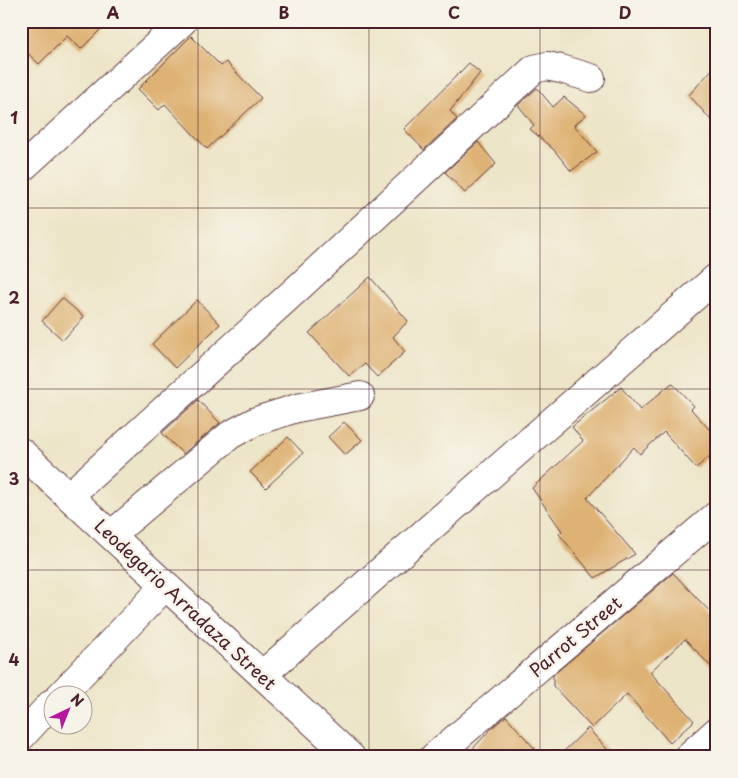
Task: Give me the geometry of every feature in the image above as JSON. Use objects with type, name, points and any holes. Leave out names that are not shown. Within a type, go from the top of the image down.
[{"type":"street","points":[[21,169],[182,21]]},
{"type":"street","points":[[69,496],[298,288],[534,69],[547,66],[561,68],[590,78]]},
{"type":"street","points":[[262,675],[717,277]]},
{"type":"street","points":[[111,535],[230,435],[256,421],[298,408],[360,396]]},
{"type":"street","name":"Leodegario Arradaza Street","points":[[21,452],[351,757]]},
{"type":"street","name":"Parrot Street","points":[[434,757],[717,515]]},
{"type":"street","points":[[70,686],[166,585]]},
{"type":"street","points":[[21,736],[42,714]]},
{"type":"street","points":[[688,757],[717,731]]},
{"type":"building","points":[[21,21],[109,21],[81,49],[67,36],[39,64],[21,47]]},
{"type":"building","points":[[191,36],[221,66],[226,62],[261,98],[207,149],[165,104],[159,110],[138,89]]},
{"type":"building","points":[[469,63],[480,73],[450,111],[457,119],[424,150],[404,129]]},
{"type":"building","points":[[717,64],[717,127],[689,95]]},
{"type":"building","points":[[537,88],[553,107],[564,97],[586,115],[574,125],[597,152],[571,171],[554,150],[530,129],[534,125],[518,105]]},
{"type":"building","points":[[478,142],[496,164],[465,193],[445,172]]},
{"type":"building","points":[[370,277],[408,321],[393,337],[405,352],[377,377],[365,364],[349,376],[309,333]]},
{"type":"building","points":[[62,298],[84,317],[63,340],[42,321]]},
{"type":"building","points":[[197,300],[220,324],[175,368],[152,344]]},
{"type":"building","points":[[672,383],[694,406],[691,409],[717,438],[717,450],[696,468],[664,432],[640,454],[634,447],[587,498],[635,554],[595,578],[559,534],[562,531],[532,488],[583,441],[572,427],[621,387],[640,410]]},
{"type":"building","points":[[198,400],[220,423],[183,454],[162,433]]},
{"type":"building","points":[[344,422],[362,440],[345,455],[328,437]]},
{"type":"building","points":[[288,437],[303,453],[266,488],[250,472]]},
{"type":"building","points":[[673,573],[717,619],[717,673],[685,639],[650,672],[694,721],[670,743],[627,694],[592,728],[553,686],[553,675]]},
{"type":"building","points":[[506,716],[542,757],[465,757],[492,728]]},
{"type":"building","points":[[588,728],[614,757],[558,757]]}]
